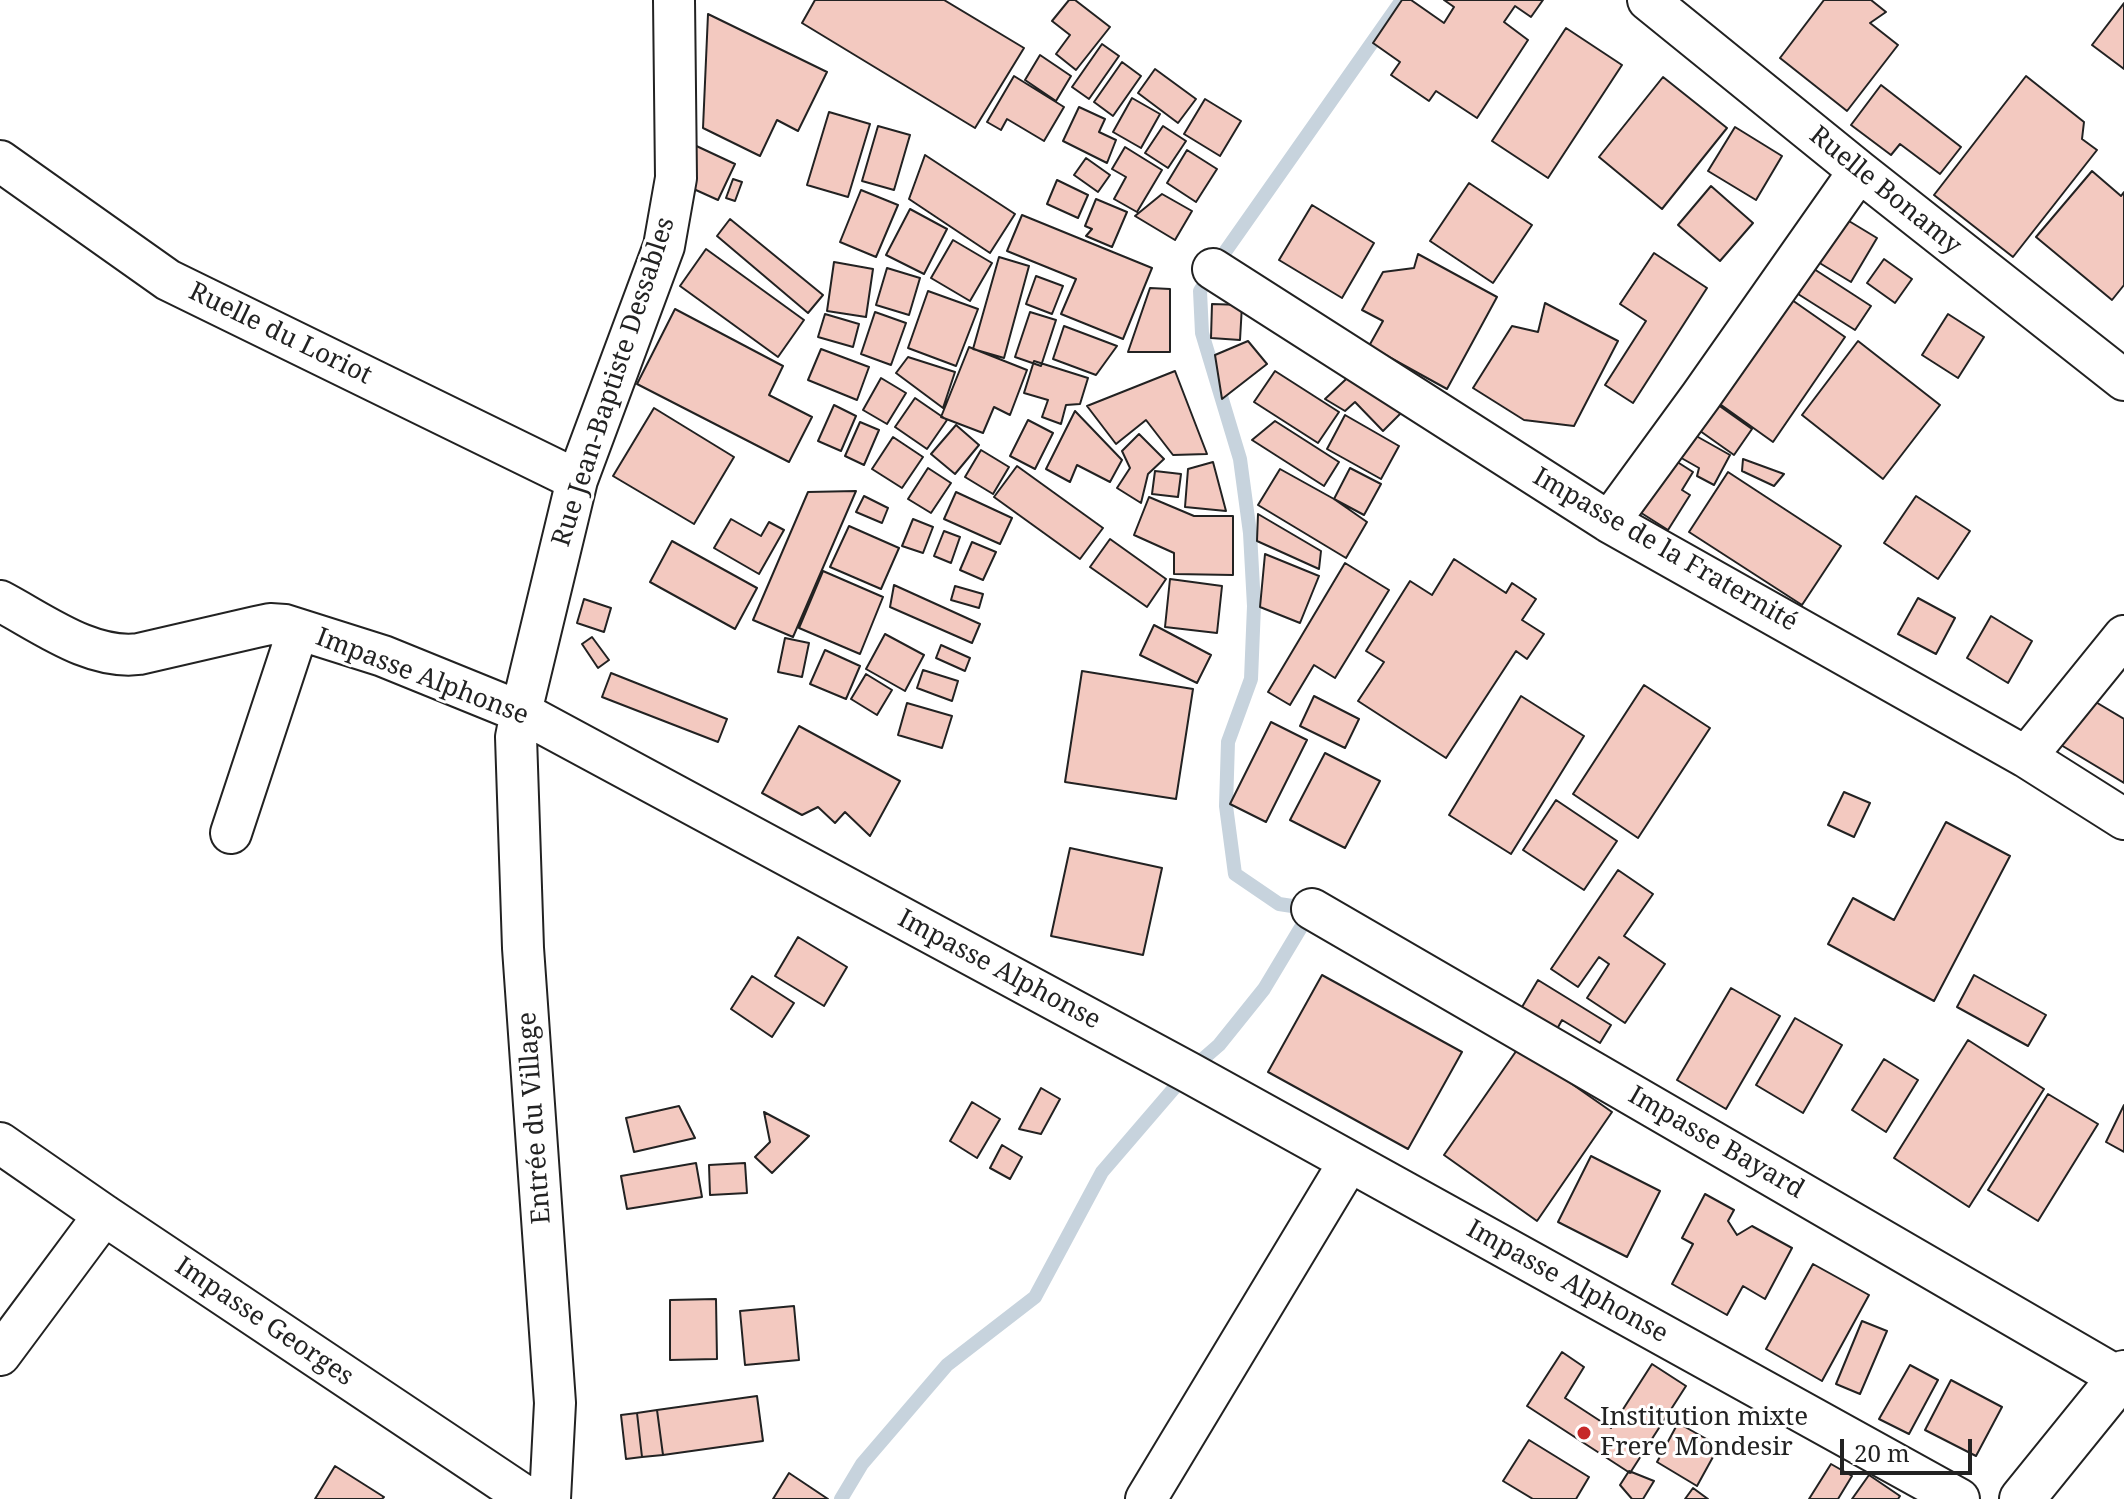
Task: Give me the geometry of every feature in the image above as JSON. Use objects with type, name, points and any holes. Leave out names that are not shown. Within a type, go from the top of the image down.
[{"type":"street","name":"Rue Jean-Baptiste Dessables","points":[[518,725],[577,480],[664,246],[676,178],[674,0]]},
{"type":"street","name":"Ruelle Bonamy","points":[[1648,0],[2124,380]]},
{"type":"street","name":"Ruelle du Loriot","points":[[0,161],[168,280],[577,480]]},
{"type":"street","points":[[1609,522],[1859,171]]},
{"type":"street","name":"Impasse de la Fraternité","points":[[1213,269],[1609,522],[2026,757],[2124,819]]},
{"type":"street","name":"Impasse Alphonse","points":[[0,601],[83,645],[122,656],[270,624],[285,625],[383,656],[1174,1065],[1959,1499]]},
{"type":"street","points":[[231,833],[298,630]]},
{"type":"street","points":[[2026,757],[2124,636]]},
{"type":"street","name":"Entrée du Village","points":[[518,725],[523,948],[555,1403],[550,1499]]},
{"type":"street","name":"Impasse Bayard","points":[[1312,909],[2122,1375]]},
{"type":"street","name":"Impasse Georges","points":[[0,1143],[529,1499]]},
{"type":"street","points":[[1146,1499],[1349,1162]]},
{"type":"street","points":[[0,1355],[104,1215]]},
{"type":"street","points":[[2022,1499],[2122,1375]]},
{"type":"building","points":[[815,0],[944,0],[1024,48],[975,128],[802,23]]},
{"type":"building","points":[[1069,0],[1075,0],[1110,27],[1076,70],[1056,54],[1070,35],[1052,21]]},
{"type":"building","points":[[1402,0],[1411,0],[1444,23],[1454,7],[1444,0],[1543,0],[1531,17],[1515,6],[1504,22],[1528,40],[1477,118],[1436,91],[1429,101],[1391,75],[1400,62],[1373,43]]},
{"type":"building","points":[[1824,0],[1871,0],[1886,12],[1870,23],[1898,45],[1847,111],[1780,58]]},
{"type":"building","points":[[2124,3],[2124,69],[2092,45]]},
{"type":"building","points":[[708,14],[827,72],[798,131],[777,120],[760,156],[703,128]]},
{"type":"building","points":[[1566,28],[1622,65],[1548,178],[1492,141]]},
{"type":"building","points":[[1102,44],[1119,56],[1089,99],[1072,87]]},
{"type":"building","points":[[1040,55],[1071,76],[1056,101],[1025,80]]},
{"type":"building","points":[[1122,62],[1141,76],[1113,116],[1094,102]]},
{"type":"building","points":[[1155,69],[1196,99],[1178,123],[1138,93]]},
{"type":"building","points":[[1014,76],[1064,107],[1044,141],[1007,119],[1001,130],[987,122]]},
{"type":"building","points":[[2026,76],[2084,122],[2082,139],[2097,150],[2013,257],[1934,195]]},
{"type":"building","points":[[1663,77],[1727,128],[1662,209],[1599,157]]},
{"type":"building","points":[[1881,85],[1961,147],[1940,174],[1900,144],[1891,155],[1851,125]]},
{"type":"building","points":[[1132,98],[1160,114],[1141,148],[1113,132]]},
{"type":"building","points":[[1205,99],[1241,121],[1220,156],[1184,134]]},
{"type":"building","points":[[1079,107],[1105,119],[1099,132],[1116,140],[1107,163],[1063,141]]},
{"type":"building","points":[[829,112],[870,124],[848,197],[807,185]]},
{"type":"building","points":[[878,126],[910,135],[894,190],[862,181]]},
{"type":"building","points":[[1163,126],[1186,141],[1168,168],[1145,153]]},
{"type":"building","points":[[1735,127],[1782,156],[1756,200],[1708,171]]},
{"type":"building","points":[[690,143],[735,164],[718,200],[687,186]]},
{"type":"building","points":[[1125,147],[1162,170],[1137,212],[1114,199],[1126,177],[1112,169]]},
{"type":"building","points":[[1187,150],[1217,169],[1196,202],[1167,183]]},
{"type":"building","points":[[925,155],[1015,214],[990,253],[909,199]]},
{"type":"building","points":[[1086,158],[1110,175],[1098,192],[1074,175]]},
{"type":"building","points":[[2092,171],[2121,196],[2124,192],[2124,285],[2112,300],[2036,237]]},
{"type":"building","points":[[733,179],[742,182],[735,201],[726,198]]},
{"type":"building","points":[[1057,180],[1088,195],[1078,218],[1047,204]]},
{"type":"building","points":[[1469,183],[1532,225],[1493,283],[1430,241]]},
{"type":"building","points":[[1711,186],[1753,223],[1720,261],[1678,225]]},
{"type":"building","points":[[861,190],[898,205],[876,257],[840,242]]},
{"type":"building","points":[[1162,194],[1192,211],[1175,240],[1135,216]]},
{"type":"building","points":[[1096,199],[1127,212],[1112,247],[1086,236],[1092,229],[1085,226]]},
{"type":"building","points":[[1312,205],[1374,243],[1342,298],[1279,260]]},
{"type":"building","points":[[910,209],[947,229],[924,274],[886,255]]},
{"type":"building","points":[[1022,215],[1152,268],[1123,339],[1061,314],[1076,279],[1007,251]]},
{"type":"building","points":[[1839,215],[1877,238],[1851,282],[1813,259]]},
{"type":"building","points":[[730,219],[823,295],[808,313],[717,236]]},
{"type":"building","points":[[953,240],[992,263],[970,301],[931,278]]},
{"type":"building","points":[[706,249],[804,320],[778,357],[680,286]]},
{"type":"building","points":[[1654,253],[1707,288],[1633,403],[1605,385],[1646,321],[1620,304]]},
{"type":"building","points":[[1418,254],[1497,297],[1447,389],[1369,346],[1383,321],[1362,310],[1383,272],[1414,268]]},
{"type":"building","points":[[999,257],[1029,266],[1004,358],[973,349]]},
{"type":"building","points":[[1884,259],[1912,279],[1895,303],[1867,283]]},
{"type":"building","points":[[834,262],[873,269],[866,317],[827,311]]},
{"type":"building","points":[[887,268],[920,278],[909,315],[876,305]]},
{"type":"building","points":[[1814,269],[1871,306],[1855,330],[1798,294]]},
{"type":"building","points":[[1036,276],[1063,286],[1052,314],[1026,304]]},
{"type":"building","points":[[1150,288],[1170,289],[1170,352],[1128,352]]},
{"type":"building","points":[[928,291],[978,309],[956,366],[908,348]]},
{"type":"building","points":[[1782,293],[1845,337],[1773,442],[1710,397]]},
{"type":"building","points":[[1545,303],[1618,341],[1574,426],[1524,420],[1473,388],[1512,326],[1538,332]]},
{"type":"building","points":[[1212,304],[1242,305],[1240,340],[1211,338]]},
{"type":"building","points":[[675,309],[783,366],[769,395],[812,417],[789,462],[637,384]]},
{"type":"building","points":[[875,312],[906,323],[891,365],[861,354]]},
{"type":"building","points":[[1030,312],[1056,320],[1041,366],[1015,357]]},
{"type":"building","points":[[825,314],[859,324],[853,347],[818,337]]},
{"type":"building","points":[[1948,314],[1984,337],[1958,378],[1922,355]]},
{"type":"building","points":[[1064,326],[1117,346],[1096,375],[1053,359]]},
{"type":"building","points":[[1248,341],[1267,364],[1222,399],[1215,355]]},
{"type":"building","points":[[1858,341],[1940,405],[1883,479],[1802,415]]},
{"type":"building","points":[[969,347],[1027,370],[1010,415],[994,407],[983,433],[941,417]]},
{"type":"building","points":[[821,349],[869,367],[857,400],[808,380]]},
{"type":"building","points":[[908,357],[955,372],[943,408],[896,373]]},
{"type":"building","points":[[1034,361],[1088,378],[1080,404],[1066,405],[1061,424],[1042,417],[1048,400],[1024,393]]},
{"type":"building","points":[[1361,365],[1403,411],[1383,431],[1355,402],[1345,411],[1325,399]]},
{"type":"building","points":[[1175,371],[1207,454],[1173,455],[1146,420],[1116,444],[1087,406]]},
{"type":"building","points":[[1275,371],[1339,412],[1318,443],[1254,402]]},
{"type":"building","points":[[881,378],[906,393],[887,424],[863,410]]},
{"type":"building","points":[[1704,395],[1752,429],[1734,455],[1686,421]]},
{"type":"building","points":[[915,398],[947,420],[927,449],[895,427]]},
{"type":"building","points":[[834,405],[856,416],[841,451],[818,441]]},
{"type":"building","points":[[654,408],[734,457],[694,524],[613,476]]},
{"type":"building","points":[[1075,411],[1122,460],[1110,482],[1077,465],[1070,482],[1046,469]]},
{"type":"building","points":[[1345,415],[1399,446],[1381,479],[1327,449]]},
{"type":"building","points":[[1028,420],[1053,433],[1035,469],[1010,456]]},
{"type":"building","points":[[1275,421],[1339,462],[1324,486],[1252,440]]},
{"type":"building","points":[[860,422],[879,430],[864,465],[845,456]]},
{"type":"building","points":[[956,425],[979,445],[955,474],[931,454]]},
{"type":"building","points":[[1682,428],[1730,455],[1714,485],[1697,476],[1699,468],[1669,451]]},
{"type":"building","points":[[1139,434],[1164,459],[1148,474],[1141,503],[1117,488],[1130,468],[1122,451]]},
{"type":"building","points":[[893,437],[923,457],[902,488],[872,469]]},
{"type":"building","points":[[981,450],[1009,467],[993,494],[965,477]]},
{"type":"building","points":[[1668,456],[1693,472],[1682,490],[1690,495],[1668,530],[1635,509]]},
{"type":"building","points":[[1743,459],[1784,474],[1774,486],[1742,471]]},
{"type":"building","points":[[1213,462],[1226,511],[1185,507],[1188,469]]},
{"type":"building","points":[[1017,466],[1103,528],[1080,559],[994,497]]},
{"type":"building","points":[[928,468],[951,483],[931,513],[908,499]]},
{"type":"building","points":[[1350,468],[1381,484],[1364,515],[1334,499]]},
{"type":"building","points":[[1280,469],[1334,499],[1367,522],[1346,558],[1258,505]]},
{"type":"building","points":[[1155,471],[1181,474],[1178,497],[1152,494]]},
{"type":"building","points":[[1728,472],[1841,546],[1802,605],[1689,532]]},
{"type":"building","points":[[856,491],[793,637],[753,620],[808,492]]},
{"type":"building","points":[[956,492],[1012,518],[1000,544],[944,519]]},
{"type":"building","points":[[864,496],[888,508],[882,523],[856,512]]},
{"type":"building","points":[[1916,496],[1970,531],[1938,579],[1884,543]]},
{"type":"building","points":[[1149,497],[1194,516],[1233,516],[1233,575],[1174,574],[1174,553],[1134,535]]},
{"type":"building","points":[[1258,514],[1321,551],[1319,569],[1257,541]]},
{"type":"building","points":[[731,519],[761,536],[769,522],[784,530],[759,574],[714,548]]},
{"type":"building","points":[[913,519],[933,527],[923,553],[902,546]]},
{"type":"building","points":[[849,526],[899,548],[881,589],[830,567]]},
{"type":"building","points":[[944,531],[960,537],[951,563],[934,556]]},
{"type":"building","points":[[1110,539],[1166,579],[1147,607],[1090,567]]},
{"type":"building","points":[[672,541],[757,588],[735,629],[650,582]]},
{"type":"building","points":[[972,542],[996,552],[983,580],[960,570]]},
{"type":"building","points":[[1265,554],[1319,576],[1300,623],[1260,607]]},
{"type":"building","points":[[1454,559],[1506,593],[1512,583],[1536,599],[1522,620],[1544,634],[1527,659],[1516,651],[1446,758],[1358,701],[1384,662],[1366,651],[1410,581],[1432,595]]},
{"type":"building","points":[[1345,563],[1389,590],[1335,678],[1314,665],[1290,705],[1268,692]]},
{"type":"building","points":[[823,571],[883,597],[860,654],[799,628]]},
{"type":"building","points":[[1170,579],[1222,586],[1217,633],[1165,627]]},
{"type":"building","points":[[894,585],[980,624],[972,643],[890,607]]},
{"type":"building","points":[[955,586],[983,594],[979,608],[951,600]]},
{"type":"building","points":[[1918,598],[1955,618],[1936,654],[1898,634]]},
{"type":"building","points":[[584,599],[611,608],[604,632],[577,623]]},
{"type":"building","points":[[1991,616],[2032,641],[2008,683],[1967,658]]},
{"type":"building","points":[[1154,625],[1211,655],[1197,683],[1140,655]]},
{"type":"building","points":[[885,634],[924,655],[905,691],[866,669]]},
{"type":"building","points":[[592,637],[609,660],[598,668],[582,644]]},
{"type":"building","points":[[785,638],[809,643],[802,677],[778,672]]},
{"type":"building","points":[[941,645],[970,658],[965,671],[936,658]]},
{"type":"building","points":[[825,650],[860,666],[846,699],[810,684]]},
{"type":"building","points":[[923,670],[958,681],[952,701],[917,688]]},
{"type":"building","points":[[1082,671],[1193,689],[1176,799],[1065,782]]},
{"type":"building","points":[[611,673],[727,719],[718,742],[602,697]]},
{"type":"building","points":[[866,674],[892,690],[877,715],[851,699]]},
{"type":"building","points":[[1644,685],[1710,728],[1638,838],[1573,794]]},
{"type":"building","points":[[1314,696],[1359,719],[1345,748],[1300,726]]},
{"type":"building","points":[[1521,696],[1584,736],[1511,854],[1449,815]]},
{"type":"building","points":[[2089,698],[2124,719],[2124,783],[2061,745]]},
{"type":"building","points":[[907,703],[952,716],[942,748],[898,735]]},
{"type":"building","points":[[1271,722],[1307,740],[1266,822],[1230,804]]},
{"type":"building","points":[[799,726],[900,781],[870,836],[845,812],[835,823],[818,807],[802,815],[762,793]]},
{"type":"building","points":[[1325,753],[1380,781],[1345,848],[1290,820]]},
{"type":"building","points":[[1844,792],[1870,803],[1854,837],[1828,825]]},
{"type":"building","points":[[1556,800],[1617,841],[1584,890],[1523,850]]},
{"type":"building","points":[[1946,822],[2010,856],[1934,1001],[1828,944],[1853,898],[1894,920]]},
{"type":"building","points":[[1070,848],[1162,868],[1143,955],[1051,936]]},
{"type":"building","points":[[1618,870],[1653,894],[1624,936],[1665,964],[1625,1023],[1587,998],[1609,964],[1599,957],[1578,987],[1551,969]]},
{"type":"building","points":[[798,937],[847,967],[824,1006],[775,976]]},
{"type":"building","points":[[1322,975],[1462,1052],[1408,1149],[1268,1072]]},
{"type":"building","points":[[1974,975],[2046,1015],[2028,1046],[1957,1007]]},
{"type":"building","points":[[752,976],[794,1003],[772,1037],[731,1009]]},
{"type":"building","points":[[1538,980],[1611,1025],[1600,1043],[1562,1020],[1557,1029],[1522,1007]]},
{"type":"building","points":[[1731,988],[1780,1016],[1726,1109],[1677,1080]]},
{"type":"building","points":[[1795,1018],[1842,1045],[1803,1113],[1756,1085]]},
{"type":"building","points":[[1968,1040],[2044,1089],[1969,1207],[1894,1158]]},
{"type":"building","points":[[1519,1047],[1612,1112],[1537,1221],[1444,1155]]},
{"type":"building","points":[[1884,1059],[1918,1080],[1886,1132],[1852,1110]]},
{"type":"building","points":[[1041,1088],[1060,1099],[1041,1134],[1019,1129]]},
{"type":"building","points":[[2048,1094],[2098,1124],[2038,1221],[1988,1190]]},
{"type":"building","points":[[972,1102],[1000,1119],[977,1158],[950,1141]]},
{"type":"building","points":[[2124,1105],[2124,1152],[2106,1142]]},
{"type":"building","points":[[679,1106],[695,1138],[634,1152],[626,1118]]},
{"type":"building","points":[[764,1112],[809,1136],[772,1173],[755,1157],[770,1142]]},
{"type":"building","points":[[1002,1145],[1022,1157],[1010,1179],[990,1168]]},
{"type":"building","points":[[1591,1156],[1660,1191],[1627,1257],[1558,1222]]},
{"type":"building","points":[[696,1163],[702,1197],[627,1209],[621,1176]]},
{"type":"building","points":[[745,1163],[747,1193],[710,1195],[709,1165]]},
{"type":"building","points":[[1705,1194],[1734,1210],[1728,1221],[1737,1235],[1752,1226],[1792,1248],[1765,1299],[1743,1286],[1727,1315],[1672,1284],[1693,1244],[1682,1238]]},
{"type":"building","points":[[1813,1264],[1869,1295],[1822,1381],[1766,1349]]},
{"type":"building","points":[[716,1299],[717,1359],[670,1360],[670,1300]]},
{"type":"building","points":[[794,1306],[799,1360],[745,1365],[740,1311]]},
{"type":"building","points":[[1862,1321],[1887,1331],[1860,1394],[1836,1384]]},
{"type":"building","points":[[1562,1352],[1584,1367],[1565,1398],[1611,1428],[1652,1364],[1686,1386],[1630,1473],[1527,1406]]},
{"type":"building","points":[[1910,1365],[1938,1380],[1909,1434],[1879,1419]]},
{"type":"building","points":[[1951,1380],[2002,1407],[1976,1456],[1925,1430]]},
{"type":"building","points":[[757,1396],[763,1441],[663,1455],[657,1410]]},
{"type":"building","points":[[657,1410],[663,1455],[642,1457],[637,1413]]},
{"type":"building","points":[[637,1413],[642,1457],[626,1459],[621,1415]]},
{"type":"building","points":[[1678,1423],[1719,1446],[1697,1486],[1657,1462]]},
{"type":"building","points":[[1529,1440],[1589,1477],[1576,1499],[1533,1499],[1503,1481]]},
{"type":"building","points":[[1831,1464],[1852,1476],[1838,1499],[1809,1499]]},
{"type":"building","points":[[335,1466],[384,1497],[315,1499]]},
{"type":"building","points":[[1629,1471],[1654,1481],[1643,1499],[1632,1499],[1620,1485]]},
{"type":"building","points":[[789,1473],[828,1499],[773,1499]]},
{"type":"building","points":[[1869,1475],[1900,1496],[1898,1499],[1852,1499]]},
{"type":"building","points":[[1693,1488],[1708,1499],[1685,1499]]},
{"type":"waterway","points":[[841,1499],[862,1464],[947,1365],[1035,1297],[1102,1172],[1188,1072],[1219,1045],[1264,989],[1312,909],[1279,904],[1235,874],[1226,806],[1228,742],[1251,679],[1254,606],[1250,533],[1240,459],[1202,333],[1200,291],[1402,0]]},
{"type":"place","name":"Institution mixte Frere Mondesir","points":[[1584,1433]]}]
